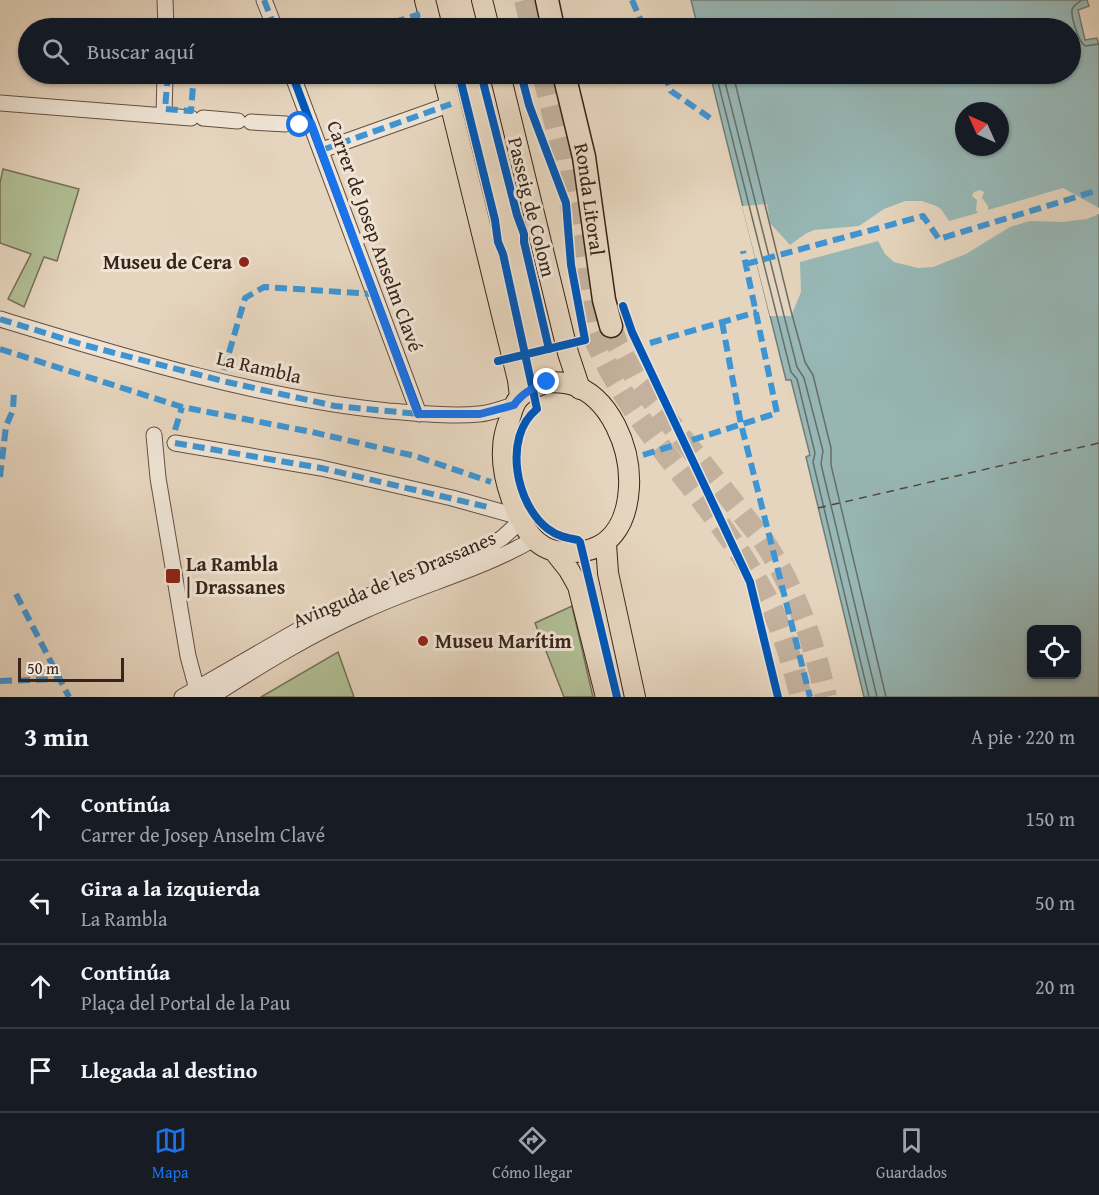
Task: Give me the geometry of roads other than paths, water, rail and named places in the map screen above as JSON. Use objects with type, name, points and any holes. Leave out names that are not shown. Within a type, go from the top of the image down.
[{"type":"highway","points":[[547,0],[552,18]]},
{"type":"highway","name":"Ronda Litoral","points":[[566,84],[584,157],[601,280],[611,326]]},
{"type":"main road","points":[[424,0],[429,18]]},
{"type":"main road","points":[[482,0],[486,18]]},
{"type":"main road","points":[[446,84],[518,380],[517,401],[505,432],[503,461],[507,484],[516,510],[534,539],[545,548],[554,551],[581,551],[606,544],[619,526],[628,496],[628,458],[622,437],[612,420],[598,404],[571,384],[547,382],[533,388],[517,401]]},
{"type":"main road","name":"Passeig de Colom","points":[[502,84],[567,353],[580,389]]},
{"type":"main road","points":[[606,544],[608,573],[634,697]]},
{"type":"main road","points":[[554,551],[578,586],[606,697]]},
{"type":"street","points":[[165,0],[166,18]]},
{"type":"street","points":[[264,0],[271,18]]},
{"type":"street","points":[[164,116],[165,84]]},
{"type":"street","name":"Carrer de Josep Anselm Clavé","points":[[293,84],[299,124],[322,150],[418,414]]},
{"type":"street","points":[[0,103],[299,124]]},
{"type":"street","points":[[322,150],[451,104]]},
{"type":"street","name":"La Rambla","points":[[0,319],[84,345],[227,382],[335,406],[418,414],[480,414],[517,401]]},
{"type":"street","points":[[154,435],[158,478],[188,656],[198,693]]},
{"type":"street","points":[[175,443],[321,468],[444,496],[521,519]]},
{"type":"street","name":"Avinguda de les Drassanes","points":[[182,697],[198,693],[333,610],[480,552],[502,538],[521,519]]},
{"type":"street","name":"Avinguda de les Drassanes","points":[[211,697],[296,644],[341,621],[485,564],[534,539]]},
{"type":"water","points":[[691,0],[1087,0],[1089,6],[1078,10],[1080,18],[696,18]]},
{"type":"water","points":[[1081,23],[1085,40],[1097,38],[1099,46],[1099,697],[864,697],[806,457],[810,455],[791,380],[786,380],[712,84],[1081,84]]},
{"type":"tunnel","points":[[525,0],[530,18]]},
{"type":"tunnel","points":[[545,84],[562,151],[591,330],[626,398],[718,522],[760,586],[784,640],[801,697]]},
{"type":"tunnel","points":[[286,124],[300,125]]},
{"type":"tunnel","points":[[611,326],[617,344],[639,384],[763,540],[775,559],[802,616],[826,697]]},
{"type":"place","name":"Museu de Cera","points":[[244,262]]},
{"type":"place","name":"La Rambla | Drassanes","points":[[173,576]]},
{"type":"place","name":"Museu Marítim","points":[[423,641]]}]
